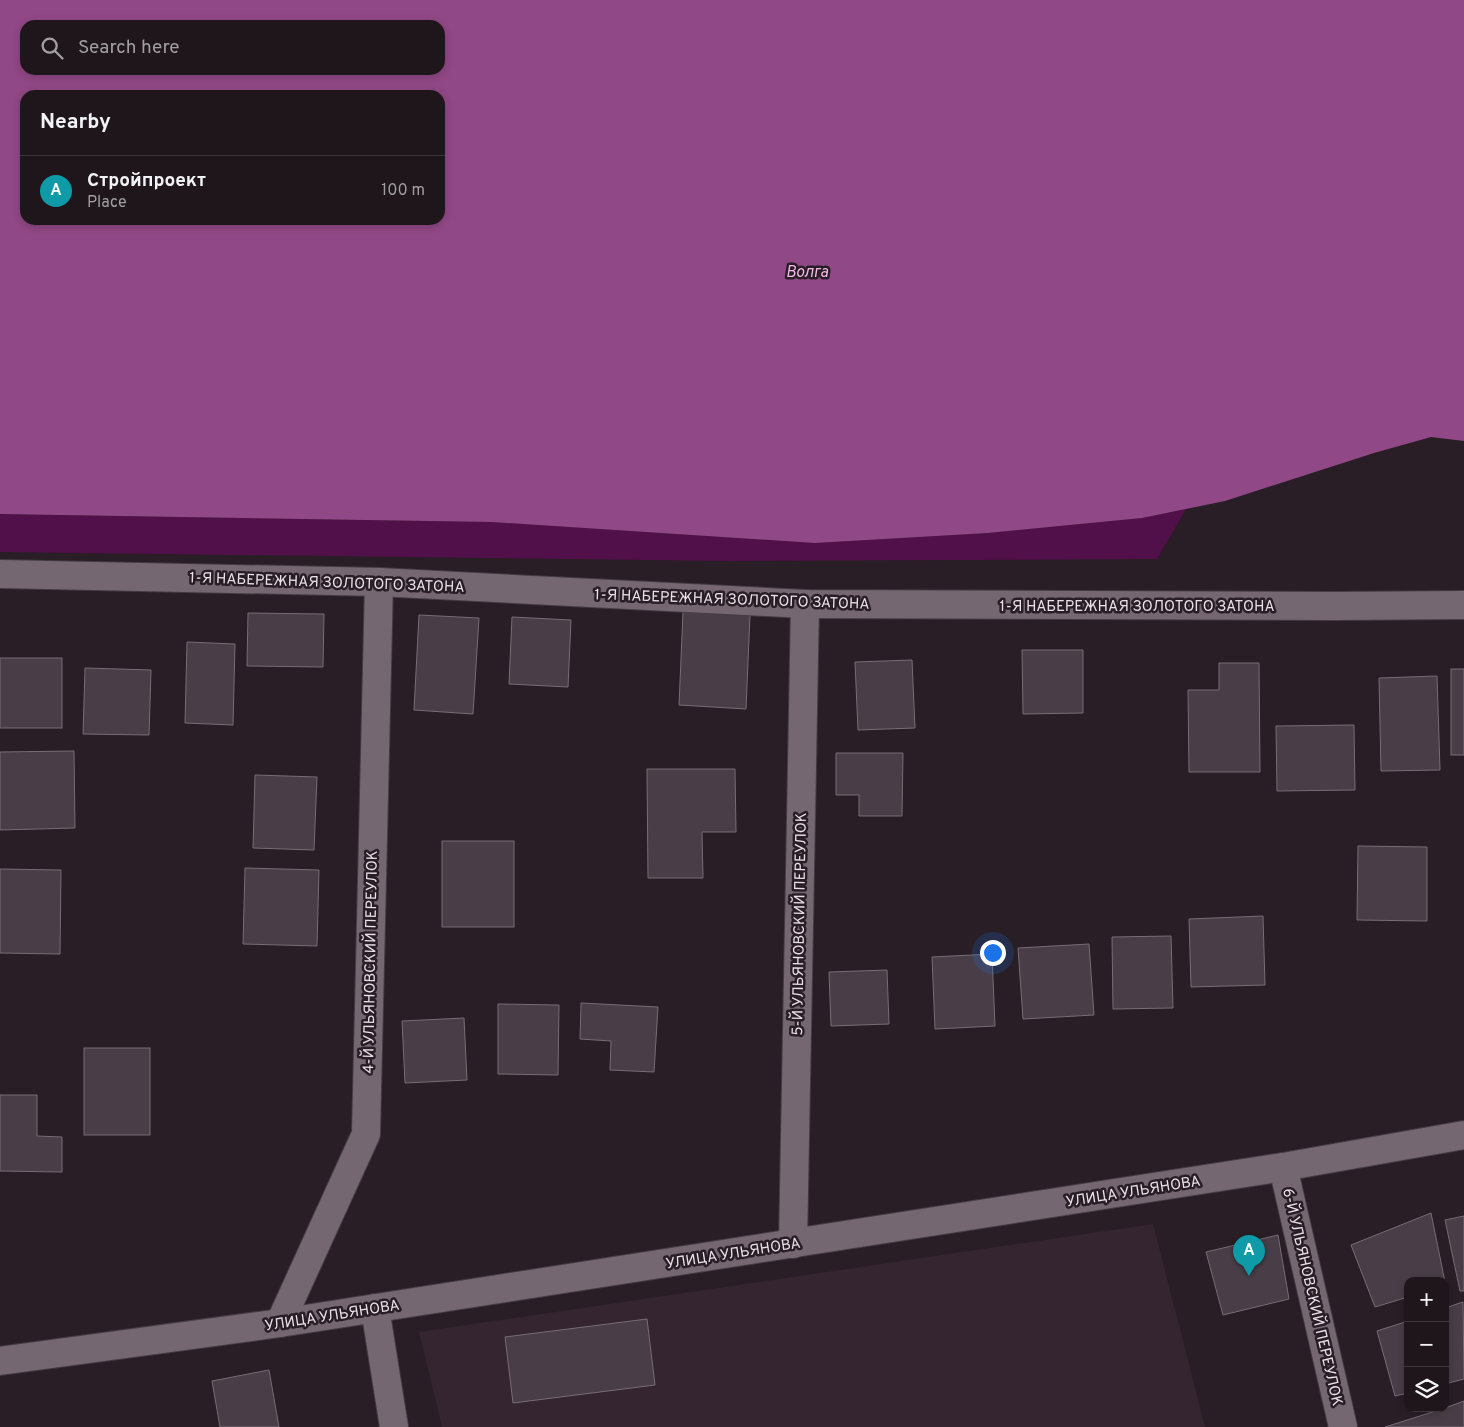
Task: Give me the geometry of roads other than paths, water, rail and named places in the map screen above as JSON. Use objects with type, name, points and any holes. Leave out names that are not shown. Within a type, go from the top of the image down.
[{"type":"street","name":"1-Я НАБЕРЕЖНАЯ ЗОЛОТОГО ЗАТОНА","points":[[0,574],[379,582],[805,604],[1464,605]]},
{"type":"street","name":"4-Й УЛЬЯНОВСКИЙ ПЕРЕУЛОК","points":[[280,1323],[366,1134],[379,582]]},
{"type":"street","name":"5-Й УЛЬЯНОВСКИЙ ПЕРЕУЛОК","points":[[793,1244],[805,604]]},
{"type":"street","name":"УЛИЦА УЛЬЯНОВА","points":[[0,1362],[280,1323],[793,1244],[1283,1167],[1464,1135]]},
{"type":"street","name":"6-Й УЛЬЯНОВСКИЙ ПЕРЕУЛОК","points":[[1283,1167],[1343,1427]]},
{"type":"street","points":[[374,1308],[394,1427]]},
{"type":"water","name":"Волга","points":[[0,0],[1464,0],[1464,441],[1431,437],[1374,453],[1225,501],[1142,518],[988,533],[815,543],[491,522],[0,514]]},
{"type":"place","name":"Стройпроект","points":[[1249,1276]]}]
